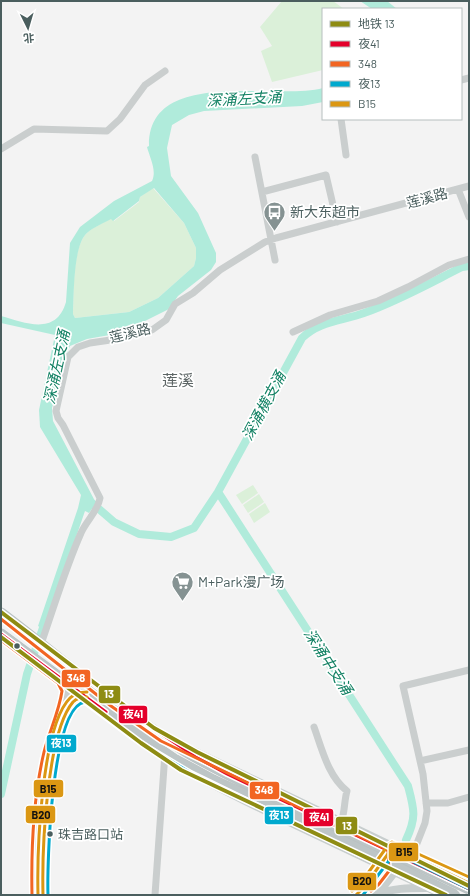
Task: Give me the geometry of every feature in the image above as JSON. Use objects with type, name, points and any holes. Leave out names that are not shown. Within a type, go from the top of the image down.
[{"type":"highway","points":[[1,613],[114,702],[164,737],[204,762],[293,806],[469,889]]},
{"type":"highway","points":[[1,634],[117,720],[169,756],[213,780],[455,895]]},
{"type":"main road","points":[[164,737],[469,883]]},
{"type":"main road","points":[[169,756],[197,777],[210,784],[394,873],[441,894]]},
{"type":"main road","points":[[359,892],[393,847]]},
{"type":"main road","points":[[375,895],[394,873],[393,847]]},
{"type":"main road","points":[[359,892],[368,871],[365,862],[360,856]]},
{"type":"main road","points":[[441,894],[435,887],[435,880],[440,875],[450,874]]},
{"type":"main road","points":[[375,895],[402,888],[428,888]]},
{"type":"street","points":[[1,149],[34,129],[107,131],[120,119],[145,85],[165,71]]},
{"type":"street","points":[[341,120],[346,155]]},
{"type":"street","points":[[255,157],[275,260]]},
{"type":"street","points":[[262,192],[326,175],[337,222]]},
{"type":"street","name":"莲溪路","points":[[40,643],[81,531],[99,504],[100,498],[58,418],[56,411],[68,357],[78,347],[90,343],[124,338],[152,330],[166,320],[175,304],[193,293],[220,270],[252,249],[271,240],[469,186]]},
{"type":"street","points":[[458,189],[469,217]]},
{"type":"street","points":[[293,332],[330,315],[378,301],[395,294],[449,265],[469,259]]},
{"type":"street","points":[[412,856],[425,824],[427,811],[420,761],[402,686],[469,670]]},
{"type":"street","points":[[38,895],[36,871],[38,828],[49,755],[67,694],[62,680]]},
{"type":"street","points":[[43,895],[42,867],[46,817],[58,738],[69,706],[78,698],[87,697]]},
{"type":"street","points":[[314,727],[335,778],[347,791],[344,803],[344,816],[341,822]]},
{"type":"street","points":[[420,761],[469,750]]},
{"type":"street","points":[[155,895],[169,756]]},
{"type":"street","points":[[426,803],[448,802],[469,797]]},
{"type":"shaded area","points":[[282,1],[333,1],[343,8],[322,8],[322,70],[272,82],[261,51],[272,46],[260,27]]},
{"type":"shaded area","points":[[153,188],[184,223],[196,248],[194,266],[158,298],[129,312],[75,318],[73,314],[76,262],[81,242],[85,235],[111,218],[114,221],[139,202],[140,197]]},
{"type":"shaded area","points":[[253,485],[258,493],[242,504],[236,495]]},
{"type":"shaded area","points":[[259,494],[264,502],[248,513],[243,505]]},
{"type":"shaded area","points":[[265,503],[270,512],[254,523],[249,514]]},
{"type":"water","points":[[360,1],[387,1],[396,8],[370,8]]},
{"type":"water","points":[[322,88],[322,102],[302,106],[204,111],[189,115],[172,125],[167,148],[171,176],[198,213],[216,253],[216,262],[211,270],[178,296],[169,309],[121,333],[87,339],[70,346],[65,358],[52,408],[53,421],[96,503],[89,513],[85,511],[44,630],[38,626],[78,508],[81,495],[40,427],[39,410],[55,335],[1,323],[1,316],[20,322],[39,324],[48,323],[55,320],[61,313],[66,302],[70,243],[80,227],[114,201],[152,181],[154,173],[147,147],[149,146],[154,121],[169,105],[191,96],[218,92],[302,91]],"holes":[[[154,188],[184,223],[196,248],[194,266],[158,298],[129,312],[75,318],[73,314],[75,271],[82,239],[87,233],[96,227],[111,219],[113,221],[139,201],[140,197]]]},
{"type":"waterway","name":"深涌横支涌","points":[[92,503],[114,522],[139,534],[171,537],[194,528],[218,492],[302,338],[316,328],[377,308],[414,292],[462,267],[469,266]]},
{"type":"waterway","name":"深涌中支涌","points":[[218,492],[408,786],[413,807],[413,819],[406,840]]},
{"type":"waterway","name":"深涌左支涌","points":[[1,794],[27,674],[46,619]]},
{"type":"waterway","name":"深涌中支涌","points":[[371,886],[376,879]]},
{"type":"metro line","name":"13","points":[[1,612],[154,728],[197,752],[469,886]]},
{"type":"metro line","name":"13","points":[[1,637],[141,743],[181,770],[446,895]]},
{"type":"transit line","name":"夜41","points":[[1,613],[139,719],[196,757],[227,774],[469,889]]},
{"type":"transit line","name":"348","points":[[1,619],[111,706],[161,741],[388,850],[389,871],[379,884],[371,891]]},
{"type":"transit line","name":"夜41","points":[[1,634],[106,712]]},
{"type":"transit line","name":"348","points":[[1,640],[58,683],[62,691],[59,707],[44,752],[37,787],[32,841],[32,895]]},
{"type":"transit line","name":"B20","points":[[38,895],[38,851],[40,822],[47,762],[53,735],[60,713],[70,698],[78,693],[87,692]]},
{"type":"transit line","name":"B15","points":[[43,895],[43,852],[51,766],[64,718],[73,702],[80,698],[87,697]]},
{"type":"transit line","name":"夜13","points":[[48,895],[50,822],[58,757],[65,730],[74,710],[85,702],[136,740],[191,773],[443,895]]},
{"type":"transit line","name":"B20","points":[[352,891],[360,884],[392,842],[469,877]]},
{"type":"transit line","name":"B15","points":[[356,895],[364,887],[393,847],[469,883]]},
{"type":"transit line","name":"夜13","points":[[363,895],[395,853],[467,888]]},
{"type":"place","name":"新大东超市","points":[[275,232]]},
{"type":"place","name":"M+Park漫广场","points":[[183,602]]},
{"type":"place","name":"珠吉路口站","points":[[50,834]]},
{"type":"district","name":"莲溪","points":[[178,380]]}]
